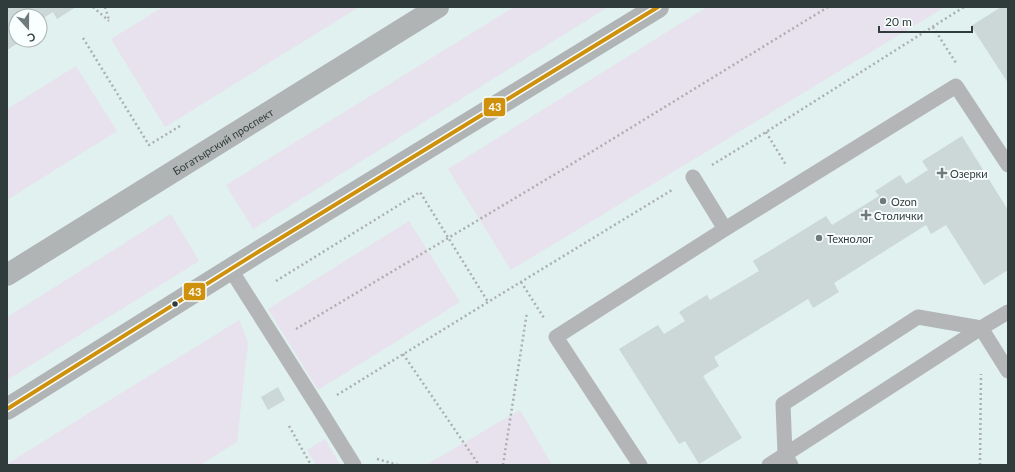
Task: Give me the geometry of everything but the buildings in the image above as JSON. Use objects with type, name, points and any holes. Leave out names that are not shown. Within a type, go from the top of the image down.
[{"type":"main road","name":"Богатырский проспект","points":[[7,275],[438,7]]},
{"type":"main road","points":[[7,409],[323,212],[658,7]]},
{"type":"lane","points":[[640,465],[556,337],[725,229],[956,86],[1008,164]]},
{"type":"lane","points":[[693,177],[725,229]]},
{"type":"lane","points":[[231,270],[354,465]]},
{"type":"lane","points":[[769,465],[788,460],[981,328],[1008,312]]},
{"type":"lane","points":[[788,460],[783,404],[918,317],[981,328],[1008,371]]},
{"type":"path","points":[[93,7],[109,21],[105,7]]},
{"type":"path","points":[[276,341],[564,169],[828,7]]},
{"type":"path","points":[[318,407],[766,132],[964,7]]},
{"type":"path","points":[[933,27],[960,69],[956,86]]},
{"type":"path","points":[[83,38],[150,145],[180,126]]},
{"type":"path","points":[[766,132],[797,184]]},
{"type":"path","points":[[276,281],[420,192],[488,302]]},
{"type":"path","points":[[520,282],[556,337]]},
{"type":"path","points":[[503,465],[527,312]]},
{"type":"path","points":[[403,354],[479,465]]},
{"type":"path","points":[[980,465],[981,374]]},
{"type":"path","points":[[289,426],[311,465]]},
{"type":"shaded area","points":[[163,7],[359,7],[165,127],[111,39]]},
{"type":"shaded area","points":[[514,7],[608,7],[253,229],[226,185]]},
{"type":"shaded area","points":[[707,7],[945,7],[511,270],[448,169]]},
{"type":"shaded area","points":[[76,66],[117,131],[7,200],[7,109]]},
{"type":"shaded area","points":[[171,214],[199,261],[7,380],[7,317]]},
{"type":"shaded area","points":[[409,221],[460,302],[318,390],[268,309]]},
{"type":"shaded area","points":[[239,320],[248,342],[237,442],[200,465],[7,465],[7,464]]},
{"type":"shaded area","points":[[520,410],[552,465],[426,465]]},
{"type":"shaded area","points":[[325,439],[340,465],[316,465],[307,450]]},
{"type":"transit line","name":"43","points":[[7,409],[258,252],[658,7]]},
{"type":"place","name":"Озерки","points":[[942,173]]},
{"type":"place","name":"Ozon","points":[[883,201]]},
{"type":"place","name":"Столички","points":[[866,215]]},
{"type":"place","name":"Технолог","points":[[819,238]]}]
